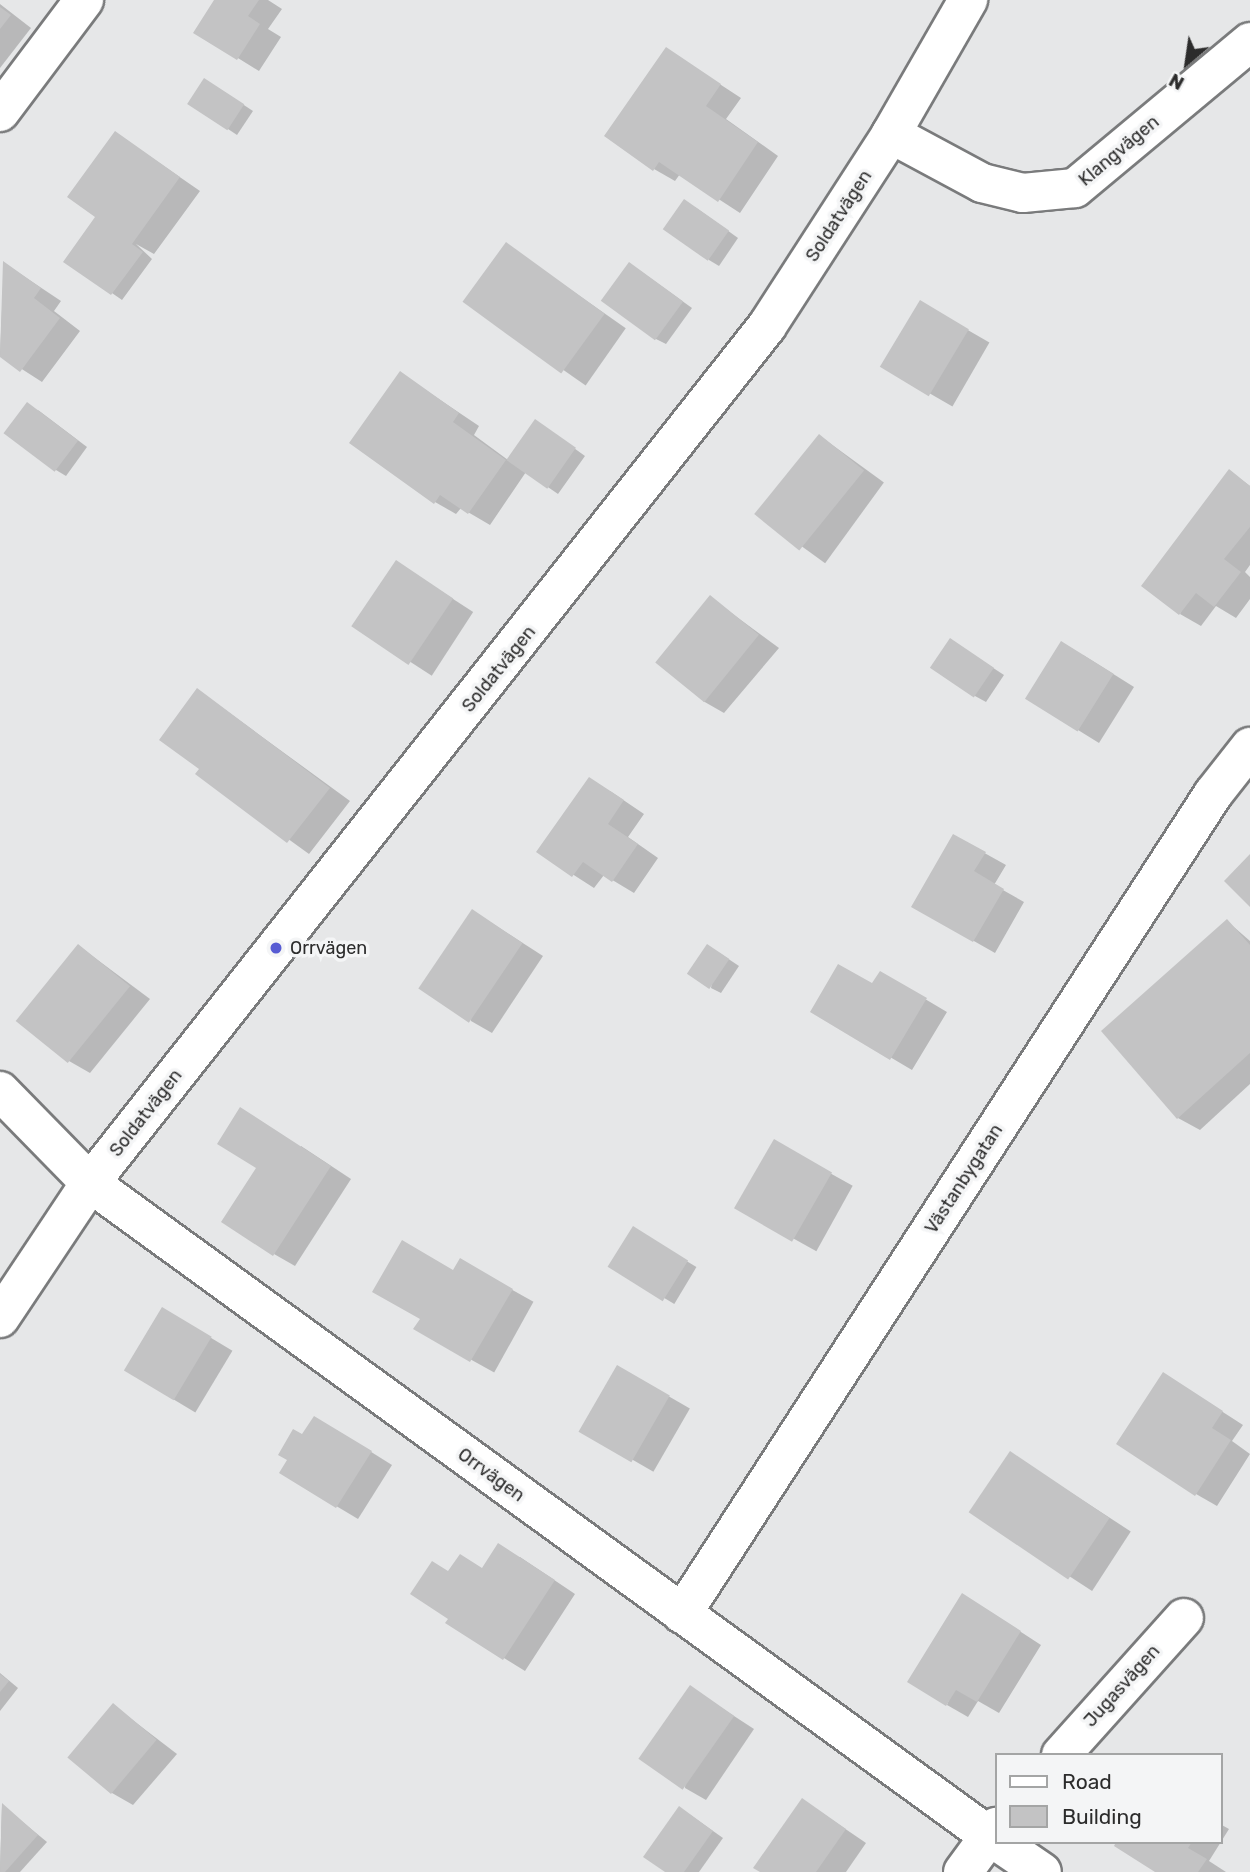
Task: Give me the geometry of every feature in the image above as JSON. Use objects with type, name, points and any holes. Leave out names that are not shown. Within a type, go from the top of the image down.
[{"type":"street","points":[[0,112],[84,0]]},
{"type":"street","name":"Soldatvägen","points":[[0,1318],[90,1184],[767,326],[891,134],[968,0]]},
{"type":"street","name":"Klangvägen","points":[[891,134],[982,183],[1023,193],[1075,188],[1250,42]]},
{"type":"street","name":"Västanbygatan","points":[[682,1614],[1213,794],[1250,747]]},
{"type":"street","name":"Orrvägen","points":[[0,1091],[90,1184],[682,1614],[995,1836]]},
{"type":"street","name":"Jugasvägen","points":[[1063,1753],[1184,1618]]},
{"type":"street","points":[[963,1872],[995,1836]]},
{"type":"street","name":"Orrvägen","points":[[1005,1844],[1042,1872]]},
{"type":"building","points":[[214,0],[259,0],[248,16],[260,24],[237,60],[193,33]]},
{"type":"building","points":[[0,7],[11,15],[0,29]]},
{"type":"building","points":[[666,47],[721,84],[706,106],[758,142],[718,202],[659,162],[653,171],[604,136]]},
{"type":"building","points":[[204,78],[244,104],[227,130],[187,104]]},
{"type":"building","points":[[115,131],[180,177],[132,244],[143,252],[111,295],[63,262],[95,217],[67,197]]},
{"type":"building","points":[[684,199],[729,231],[708,261],[663,229]]},
{"type":"building","points":[[506,242],[605,314],[561,374],[463,302]]},
{"type":"building","points":[[3,261],[41,288],[34,298],[60,318],[20,372],[0,357]]},
{"type":"building","points":[[629,262],[683,301],[655,340],[601,301]]},
{"type":"building","points":[[920,300],[969,329],[929,396],[880,367]]},
{"type":"building","points":[[400,371],[459,413],[453,422],[506,460],[468,514],[440,495],[434,504],[349,443]]},
{"type":"building","points":[[27,402],[78,441],[55,472],[4,433]]},
{"type":"building","points":[[535,419],[576,448],[547,489],[506,460]]},
{"type":"building","points":[[819,434],[864,471],[799,551],[754,514]]},
{"type":"building","points":[[1229,469],[1250,486],[1250,527],[1224,559],[1241,572],[1214,607],[1196,593],[1179,615],[1141,586]]},
{"type":"building","points":[[396,560],[453,599],[408,665],[351,626]]},
{"type":"building","points":[[710,595],[759,635],[704,702],[655,663]]},
{"type":"building","points":[[950,638],[994,668],[974,697],[930,668]]},
{"type":"building","points":[[1061,641],[1114,674],[1078,732],[1025,699]]},
{"type":"building","points":[[197,688],[330,788],[287,843],[195,774],[199,769],[159,740]]},
{"type":"building","points":[[589,777],[624,800],[608,824],[638,844],[612,882],[583,862],[572,877],[536,852]]},
{"type":"building","points":[[953,834],[986,852],[974,871],[1004,889],[973,942],[911,907]]},
{"type":"building","points":[[1250,854],[1250,907],[1224,881]]},
{"type":"building","points":[[472,909],[523,943],[469,1023],[418,989]]},
{"type":"building","points":[[1227,919],[1250,945],[1250,1053],[1177,1119],[1101,1031]]},
{"type":"building","points":[[78,944],[130,986],[68,1063],[16,1021]]},
{"type":"building","points":[[707,944],[729,959],[709,989],[687,974]]},
{"type":"building","points":[[838,964],[872,983],[880,971],[927,998],[890,1060],[810,1012]]},
{"type":"building","points":[[240,1107],[331,1166],[273,1256],[221,1222],[256,1168],[217,1144]]},
{"type":"building","points":[[774,1139],[832,1172],[792,1242],[734,1208]]},
{"type":"building","points":[[633,1226],[688,1260],[663,1301],[608,1267]]},
{"type":"building","points":[[402,1240],[453,1270],[460,1258],[513,1289],[470,1362],[413,1329],[420,1319],[372,1292]]},
{"type":"building","points":[[162,1307],[212,1337],[174,1400],[124,1370]]},
{"type":"building","points":[[617,1365],[670,1396],[631,1462],[578,1432]]},
{"type":"building","points":[[1163,1372],[1223,1411],[1212,1428],[1231,1440],[1195,1496],[1116,1444]]},
{"type":"building","points":[[314,1416],[372,1451],[336,1508],[279,1473],[287,1460],[278,1455],[293,1429],[302,1434]]},
{"type":"building","points":[[1010,1451],[1109,1518],[1068,1579],[969,1512]]},
{"type":"building","points":[[498,1543],[555,1580],[503,1660],[445,1623],[448,1619],[410,1594],[432,1561],[448,1571],[460,1554],[482,1568]]},
{"type":"building","points":[[962,1593],[1021,1631],[977,1702],[956,1690],[946,1706],[907,1682]]},
{"type":"building","points":[[0,1674],[9,1681],[0,1692]]},
{"type":"building","points":[[690,1685],[734,1716],[683,1790],[638,1759]]},
{"type":"building","points":[[113,1703],[157,1740],[111,1794],[67,1757]]},
{"type":"building","points":[[802,1798],[846,1829],[816,1872],[760,1872],[753,1868]]},
{"type":"building","points":[[2,1803],[38,1835],[5,1872],[0,1872]]},
{"type":"building","points":[[679,1806],[713,1831],[684,1872],[665,1872],[643,1857]]},
{"type":"building","points":[[1191,1844],[1188,1848],[1207,1859],[1198,1872],[1155,1872],[1114,1846]]},
{"type":"place","name":"Orrvägen","points":[[276,948]]}]
